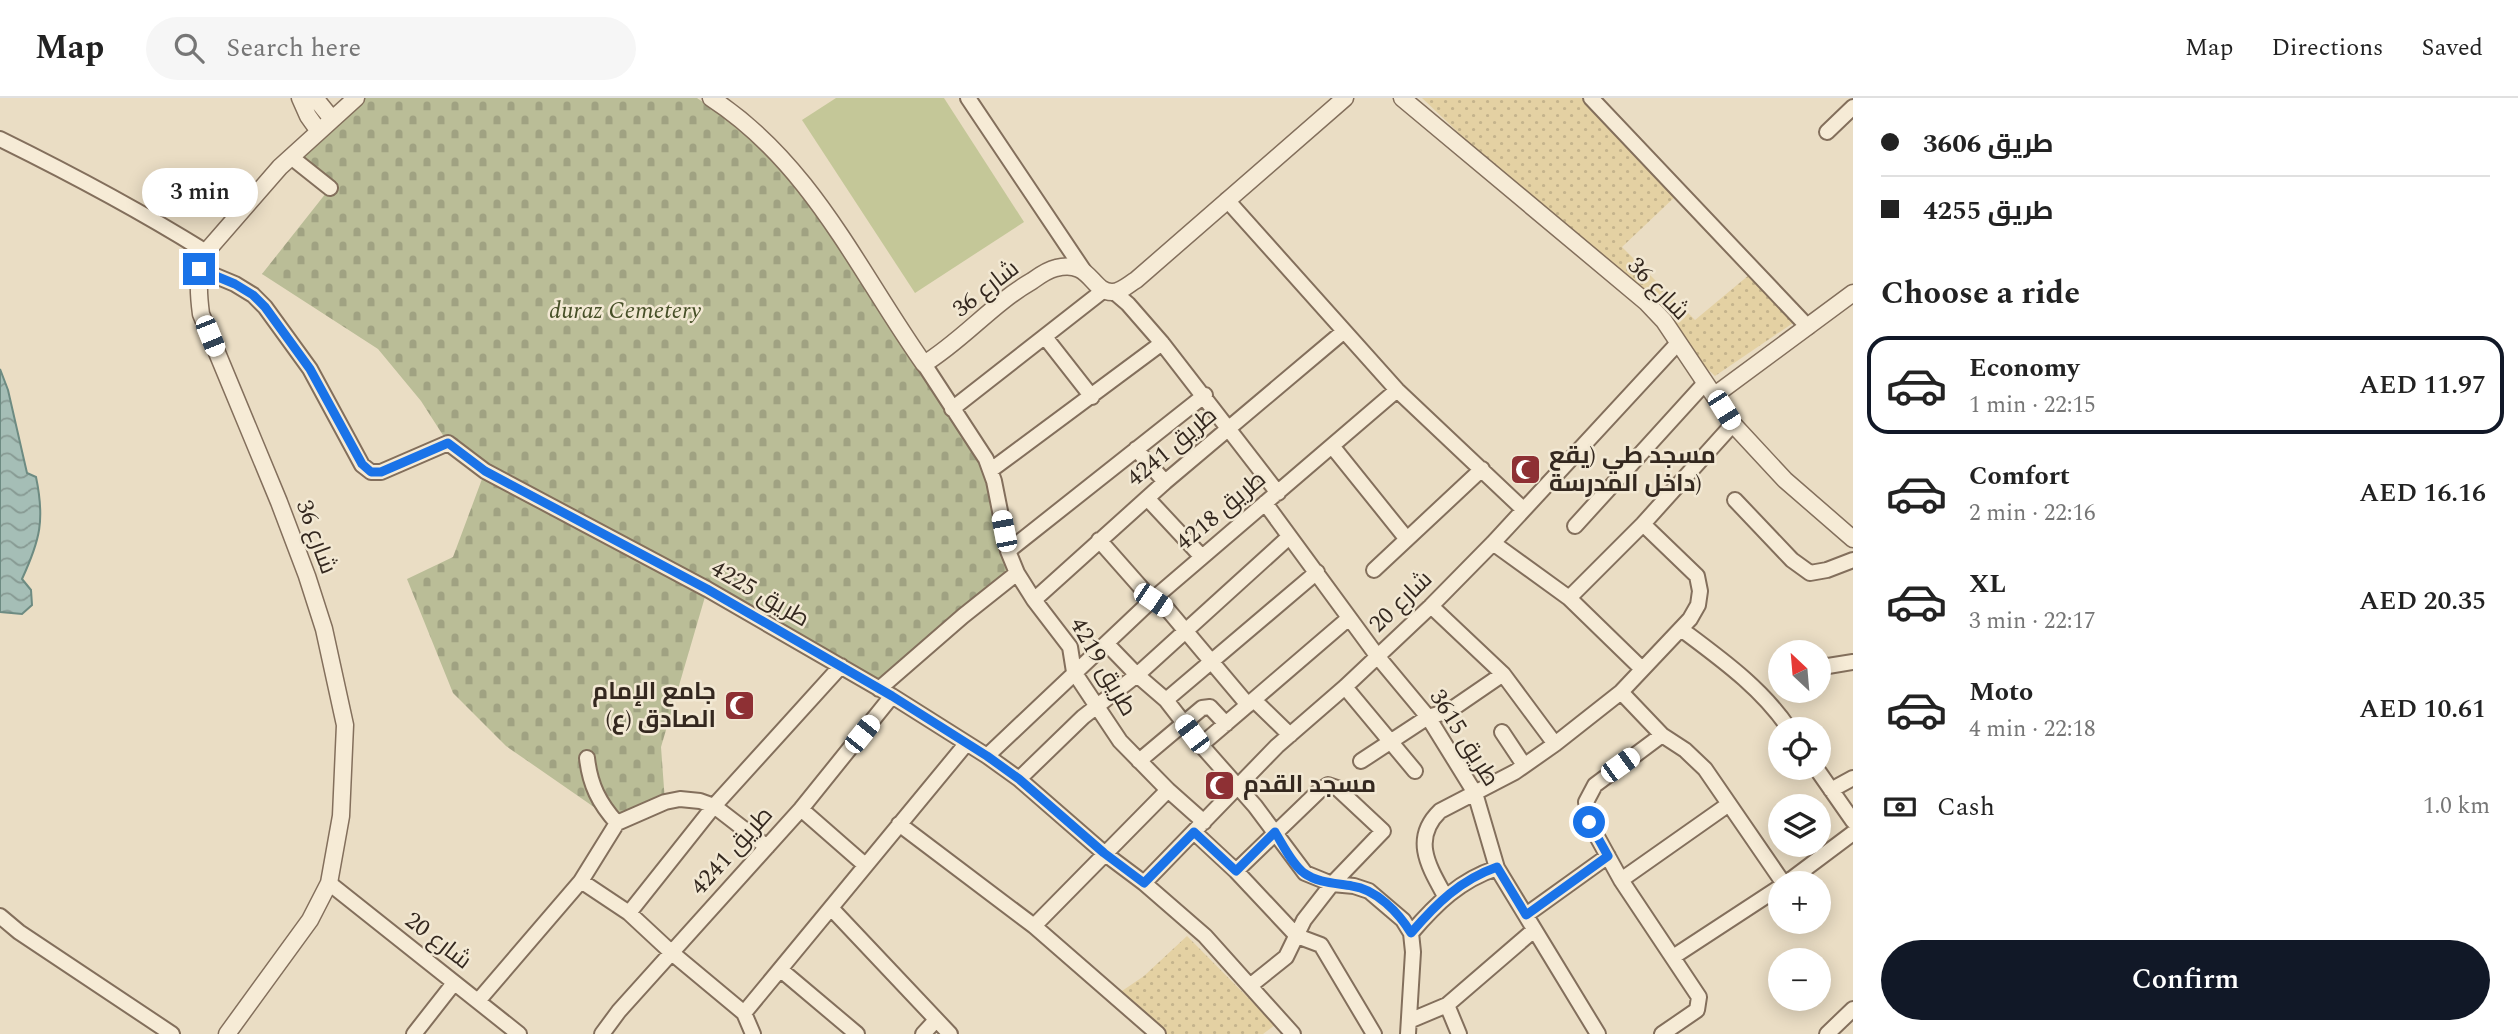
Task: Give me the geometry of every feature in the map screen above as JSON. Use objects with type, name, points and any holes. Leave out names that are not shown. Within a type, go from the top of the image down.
[{"type":"street","points":[[300,98],[318,130]]},
{"type":"street","points":[[315,98],[332,119]]},
{"type":"street","name":"شارع 36","points":[[227,1034],[310,920],[329,883],[341,816],[345,725],[336,678],[307,576],[201,314],[197,286],[199,269],[206,253],[290,157],[356,98]]},
{"type":"street","points":[[711,98],[735,114],[775,150],[811,192],[845,239],[899,330],[924,364]]},
{"type":"street","points":[[968,98],[1084,271],[1128,304],[1163,343],[1278,492]]},
{"type":"street","name":"شارع 36","points":[[1402,98],[1646,302],[1664,321],[1733,424],[1785,480],[1853,539]]},
{"type":"street","points":[[1591,98],[1808,327]]},
{"type":"street","points":[[952,409],[1109,291],[1136,280],[1335,101]]},
{"type":"street","points":[[1827,132],[1853,107]]},
{"type":"street","points":[[0,139],[85,181],[206,253]]},
{"type":"street","points":[[290,157],[330,188]]},
{"type":"street","points":[[1227,200],[1397,390],[1523,509]]},
{"type":"street","name":"شارع 36","points":[[924,364],[946,350],[1020,287],[1044,273],[1054,268],[1073,266],[1084,271]]},
{"type":"street","name":"طريق 4225","points":[[199,269],[235,284],[253,295],[265,307],[310,369],[362,464],[371,472],[381,472],[448,443],[485,471],[707,589],[886,692],[1019,779],[1104,853],[1144,883],[1205,936],[1293,1034]]},
{"type":"street","points":[[1575,526],[1710,389],[1808,327],[1853,293]]},
{"type":"street","name":"طريق 4241","points":[[1034,600],[1165,482],[1343,332]]},
{"type":"street","points":[[1045,337],[1093,397]]},
{"type":"street","points":[[991,470],[1163,343]]},
{"type":"street","name":"شارع 20","points":[[1144,883],[1290,735],[1432,606],[1678,343]]},
{"type":"street","name":"طريق 4219","points":[[924,364],[980,448],[991,470],[1008,551],[1017,573],[1070,647],[1074,672],[1097,707],[1120,741],[1168,790],[1236,871],[1297,936],[1321,945],[1374,1034]]},
{"type":"street","name":"طريق 4218","points":[[987,756],[1153,600],[1397,390]]},
{"type":"street","points":[[1008,551],[1205,395]]},
{"type":"street","points":[[1569,598],[1643,524],[1733,424]]},
{"type":"street","points":[[1332,446],[1406,538]]},
{"type":"street","points":[[1136,449],[1165,482]]},
{"type":"street","points":[[1374,569],[1482,469]]},
{"type":"street","points":[[1147,498],[1202,557]]},
{"type":"street","points":[[1735,500],[1792,560],[1810,573],[1853,560]]},
{"type":"street","name":"طريق 3615","points":[[1265,503],[1378,657],[1428,717],[1475,793],[1497,867],[1598,1034]]},
{"type":"street","points":[[1445,896],[1425,853],[1425,835],[1431,820],[1440,811],[1524,765],[1622,692],[1681,629],[1698,605],[1700,591],[1697,576],[1643,524]]},
{"type":"street","points":[[1019,779],[1053,744],[1137,675],[1289,537]]},
{"type":"street","points":[[1099,540],[1153,600],[1168,610],[1251,702],[1290,735]]},
{"type":"street","points":[[1493,543],[1569,598],[1642,669]]},
{"type":"street","points":[[1166,700],[1317,572]]},
{"type":"street","name":"طريق 4241","points":[[602,1034],[619,1011],[801,809],[886,692],[963,616],[1017,573]]},
{"type":"street","points":[[1432,606],[1503,674],[1555,744]]},
{"type":"street","points":[[1201,745],[1349,618]]},
{"type":"street","points":[[1681,629],[1757,689],[1782,717]]},
{"type":"street","points":[[1107,644],[1166,700],[1275,832],[1305,873],[1332,884],[1354,886],[1369,891],[1403,920],[1411,933],[1413,968],[1408,1028]]},
{"type":"street","points":[[1831,666],[1853,662]]},
{"type":"street","points":[[629,913],[714,806],[841,666]]},
{"type":"street","points":[[1361,761],[1428,717],[1448,711],[1503,674]]},
{"type":"street","points":[[1345,687],[1415,771]]},
{"type":"street","points":[[1622,692],[1662,735],[1699,762],[1776,871]]},
{"type":"street","points":[[1139,761],[1206,706],[1226,724]]},
{"type":"street","points":[[1502,732],[1524,765]]},
{"type":"street","points":[[1662,735],[1600,780],[1588,796],[1587,815],[1621,880],[1699,997],[1697,1010],[1683,1027],[1662,1034]]},
{"type":"street","points":[[744,1013],[966,744]]},
{"type":"street","points":[[587,758],[594,792],[617,823]]},
{"type":"street","points":[[1831,790],[1853,778]]},
{"type":"street","points":[[1824,780],[1853,821]]},
{"type":"street","points":[[1236,871],[1328,785],[1338,788],[1383,831],[1332,884],[1304,920],[1286,957],[1251,985]]},
{"type":"street","points":[[1034,926],[1168,790]]},
{"type":"street","points":[[478,1001],[581,881],[617,823],[665,802],[680,799],[700,801],[714,806],[767,847]]},
{"type":"street","points":[[1621,880],[1729,804]]},
{"type":"street","points":[[801,809],[865,865]]},
{"type":"street","points":[[899,824],[1034,926],[1158,1034]]},
{"type":"street","points":[[1802,871],[1853,833]]},
{"type":"street","points":[[1526,915],[1608,856]]},
{"type":"street","points":[[1411,933],[1445,896],[1469,879],[1497,867]]},
{"type":"street","points":[[581,881],[629,913],[744,1013],[752,1034]]},
{"type":"street","name":"شارع 20","points":[[329,883],[519,1034]]},
{"type":"street","points":[[1673,957],[1768,895]]},
{"type":"street","points":[[831,908],[950,1034]]},
{"type":"street","points":[[0,916],[19,932],[172,1034]]},
{"type":"street","points":[[1408,1028],[1447,1005],[1534,930]]},
{"type":"street","points":[[781,970],[857,1034]]},
{"type":"street","points":[[414,1034],[454,982]]},
{"type":"street","points":[[1447,1005],[1459,1034]]},
{"type":"street","points":[[1835,1031],[1853,1009]]},
{"type":"street","points":[[923,1034],[936,1020]]},
{"type":"green space","name":"duraz Cemetery","points":[[356,98],[697,98],[775,150],[991,470],[1017,573],[879,689],[707,590],[661,747],[665,802],[617,823],[506,746],[453,693],[407,579],[453,557],[485,471],[448,443],[421,401],[378,349],[262,274],[330,188],[291,157]]},
{"type":"green space","points":[[836,98],[944,98],[1024,222],[915,293],[802,120]]},
{"type":"sand","points":[[1422,98],[1588,98],[1680,192],[1622,247],[1695,320],[1749,275],[1793,323],[1715,376]]},
{"type":"sand","points":[[1187,936],[1275,1025],[1263,1034],[1162,1034],[1119,993],[1144,976]]},
{"type":"water","points":[[0,369],[8,390],[27,473],[36,477],[40,506],[37,541],[22,579],[31,590],[32,605],[22,614],[0,612]]},
{"type":"place","name":"مسجد طي (يقع داخل المدرسة)","points":[[1526,470]]},
{"type":"place","name":"جامع الإمام الصادق (ع)","points":[[739,706]]},
{"type":"place","name":"مسجد القدم","points":[[1220,785]]},
{"type":"route","points":[[199,269],[235,284],[253,295],[265,307],[310,369],[362,464],[371,472],[381,472],[448,443],[485,471],[707,589],[892,696],[987,756],[1019,779],[1104,853],[1144,883],[1194,832],[1236,871],[1275,832],[1305,873],[1332,884],[1354,886],[1369,891],[1403,920],[1411,933],[1445,896],[1469,879],[1497,867],[1526,915],[1608,856],[1589,822]]}]
